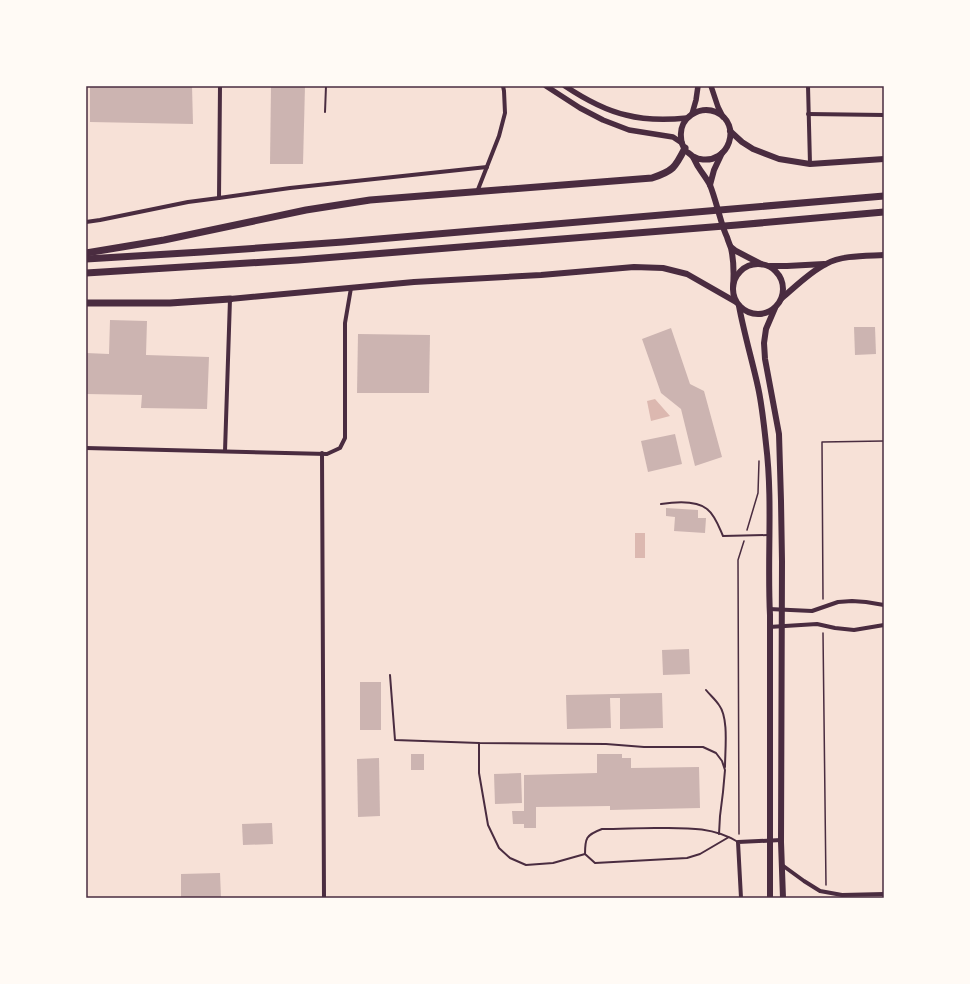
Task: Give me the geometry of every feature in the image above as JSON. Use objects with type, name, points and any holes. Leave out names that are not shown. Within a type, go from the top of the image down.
[{"type":"highway","points":[[86,253],[164,240],[306,210],[370,200],[652,178],[665,174],[677,163],[683,145]]},
{"type":"highway","points":[[86,259],[320,244],[884,196]]},
{"type":"highway","points":[[86,273],[291,260],[705,228],[884,212]]},
{"type":"highway","points":[[86,303],[170,303],[230,299]]},
{"type":"main road","points":[[546,86],[580,108],[603,120],[629,130],[673,137],[683,145],[692,156],[710,185],[726,236],[731,247],[734,295],[738,304],[758,388],[766,445],[769,482],[768,586],[770,627],[770,898]]},
{"type":"main road","points":[[564,86],[574,93],[604,108],[626,115],[672,119],[689,116],[701,110],[709,110],[717,112],[723,117]]},
{"type":"main road","points":[[683,145],[680,134],[682,126],[689,116],[696,100],[698,86]]},
{"type":"main road","points":[[710,185],[714,170],[728,147],[730,139],[728,124],[718,107],[711,86]]},
{"type":"main road","points":[[730,131],[754,150],[779,159],[810,164],[884,159]]},
{"type":"main road","points":[[692,156],[708,160],[723,153]]},
{"type":"main road","points":[[731,247],[747,257],[774,270],[782,283],[782,298]]},
{"type":"main road","points":[[783,898],[782,610],[779,434],[765,359],[764,343],[766,329],[775,308],[782,298],[809,275],[826,264],[834,260],[884,254]]},
{"type":"main road","points":[[733,288],[734,281],[738,275],[748,266],[826,264]]},
{"type":"main road","points":[[230,299],[414,282],[634,267],[663,268],[687,274],[753,314],[769,312],[775,308]]},
{"type":"street","points":[[219,198],[220,86]]},
{"type":"street","points":[[477,192],[499,136],[505,114],[504,86]]},
{"type":"street","points":[[808,86],[810,164]]},
{"type":"street","points":[[808,114],[884,115]]},
{"type":"street","points":[[86,222],[188,202],[290,188],[487,167]]},
{"type":"street","points":[[86,448],[327,454],[340,448],[345,438],[345,323],[351,288]]},
{"type":"street","points":[[225,451],[230,299]]},
{"type":"street","points":[[322,453],[324,898]]},
{"type":"street","points":[[769,609],[815,611],[838,602],[852,601],[884,605]]},
{"type":"street","points":[[770,627],[817,624],[854,630],[884,625]]},
{"type":"street","points":[[741,898],[738,842],[782,840]]},
{"type":"street","points":[[782,865],[820,891],[842,895],[884,894]]},
{"type":"street","points":[[834,898],[842,895]]},
{"type":"lane","points":[[325,112],[326,86]]},
{"type":"lane","points":[[661,504],[673,502],[696,504],[707,508],[714,517],[723,536],[769,535]]},
{"type":"lane","points":[[390,675],[394,740],[703,747],[716,753],[722,761],[725,770]]},
{"type":"lane","points":[[706,690],[720,705],[724,715],[725,725],[725,770],[719,834]]},
{"type":"lane","points":[[478,743],[480,773],[488,825],[499,848],[510,858],[526,865],[553,863],[585,854]]},
{"type":"lane","points":[[729,837],[700,854],[687,858],[595,863],[585,854],[585,841],[592,833],[602,829],[693,828],[729,837],[738,842]]},
{"type":"path","points":[[823,599],[822,442],[884,442]]},
{"type":"path","points":[[746,534],[758,493],[759,460]]},
{"type":"path","points":[[738,842],[738,560],[744,541]]},
{"type":"path","points":[[823,630],[826,886]]},
{"type":"shaded area","points":[[655,399],[670,416],[651,421],[647,401]]},
{"type":"shaded area","points":[[635,533],[645,533],[645,558],[635,558]]},
{"type":"building","points":[[90,86],[192,86],[193,124],[90,122]]},
{"type":"building","points":[[271,86],[305,86],[303,164],[270,164]]},
{"type":"building","points":[[110,320],[147,321],[146,355],[209,357],[207,409],[141,408],[142,395],[86,394],[86,353],[109,354]]},
{"type":"building","points":[[854,327],[875,327],[876,354],[855,355]]},
{"type":"building","points":[[671,328],[690,384],[704,391],[722,457],[695,466],[681,409],[661,393],[642,339]]},
{"type":"building","points":[[358,334],[430,335],[429,393],[357,393]]},
{"type":"building","points":[[675,434],[682,464],[648,472],[641,441]]},
{"type":"building","points":[[666,508],[698,510],[698,518],[706,518],[705,533],[674,531],[675,517],[666,516]]},
{"type":"building","points":[[689,649],[690,674],[663,675],[662,650]]},
{"type":"building","points":[[360,682],[381,682],[381,730],[360,730]]},
{"type":"building","points":[[662,693],[663,728],[620,729],[620,698],[610,698],[611,728],[567,729],[566,695]]},
{"type":"building","points":[[411,754],[424,754],[424,770],[411,770]]},
{"type":"building","points":[[597,754],[622,754],[622,758],[631,758],[631,768],[699,767],[700,808],[610,810],[610,806],[536,807],[536,828],[524,828],[524,824],[513,824],[512,811],[524,811],[524,775],[597,773]]},
{"type":"building","points":[[379,758],[380,816],[358,817],[357,759]]},
{"type":"building","points":[[521,773],[522,803],[495,804],[494,774]]},
{"type":"building","points":[[272,823],[273,844],[243,845],[242,824]]},
{"type":"building","points":[[220,873],[221,898],[181,898],[181,874]]}]
